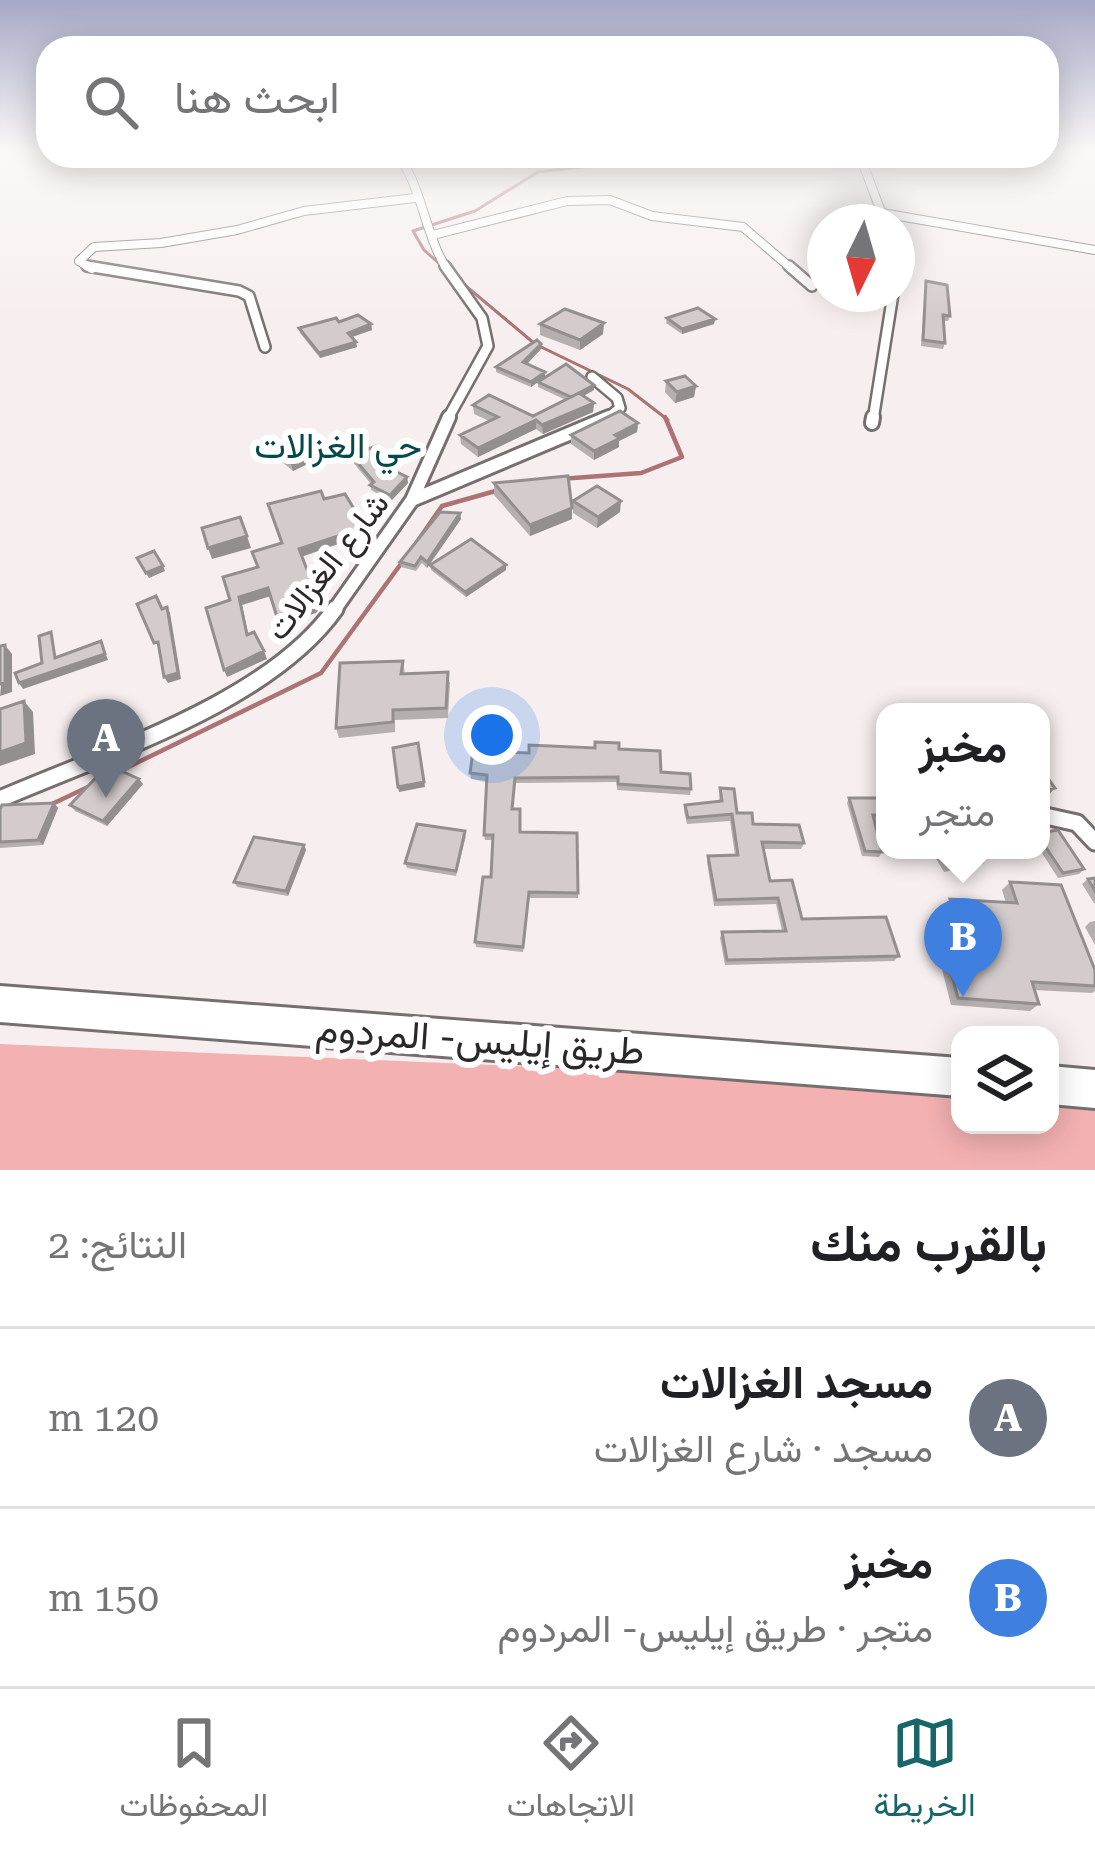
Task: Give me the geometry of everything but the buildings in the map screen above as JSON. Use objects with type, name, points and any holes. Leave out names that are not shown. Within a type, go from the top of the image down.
[{"type":"highway","name":"طريق إيليس- المردوم","points":[[0,1004],[951,1076]]},
{"type":"highway","points":[[1059,1086],[1095,1089]]},
{"type":"street","points":[[265,346],[250,296],[91,269],[79,261],[80,256],[94,248],[237,230],[304,211],[359,205]]},
{"type":"street","name":"شارع الغزالات","points":[[0,799],[181,722],[282,667],[315,637],[412,500],[447,420],[488,346],[482,318],[441,261],[418,205]]},
{"type":"street","points":[[433,235],[556,205]]},
{"type":"street","points":[[622,205],[652,216],[743,227],[807,282]]},
{"type":"street","points":[[915,223],[1095,250]]},
{"type":"street","points":[[872,423],[890,312]]},
{"type":"street","points":[[412,500],[602,422],[620,408],[617,398],[592,377]]},
{"type":"street","points":[[1050,817],[1077,823],[1095,842]]},
{"type":"shaded area","points":[[0,1044],[951,1085],[951,1134],[1059,1134],[1059,1089],[1095,1091],[1095,1170],[0,1170]]},
{"type":"waterway","points":[[442,266],[424,250],[413,231],[485,205]]},
{"type":"waterway","points":[[460,281],[535,344],[628,389],[665,418]]},
{"type":"waterway","points":[[533,481],[641,473],[682,457],[665,418]]},
{"type":"waterway","points":[[417,542],[442,506],[499,490]]},
{"type":"waterway","points":[[116,773],[321,673],[403,561]]},
{"type":"waterway","points":[[52,804],[90,786]]},
{"type":"place","name":"مسجد الغزالات","points":[[106,798]]},
{"type":"place","name":"مخبز","points":[[963,997]]},
{"type":"district","name":"حي الغزالات","points":[[338,446]]}]
